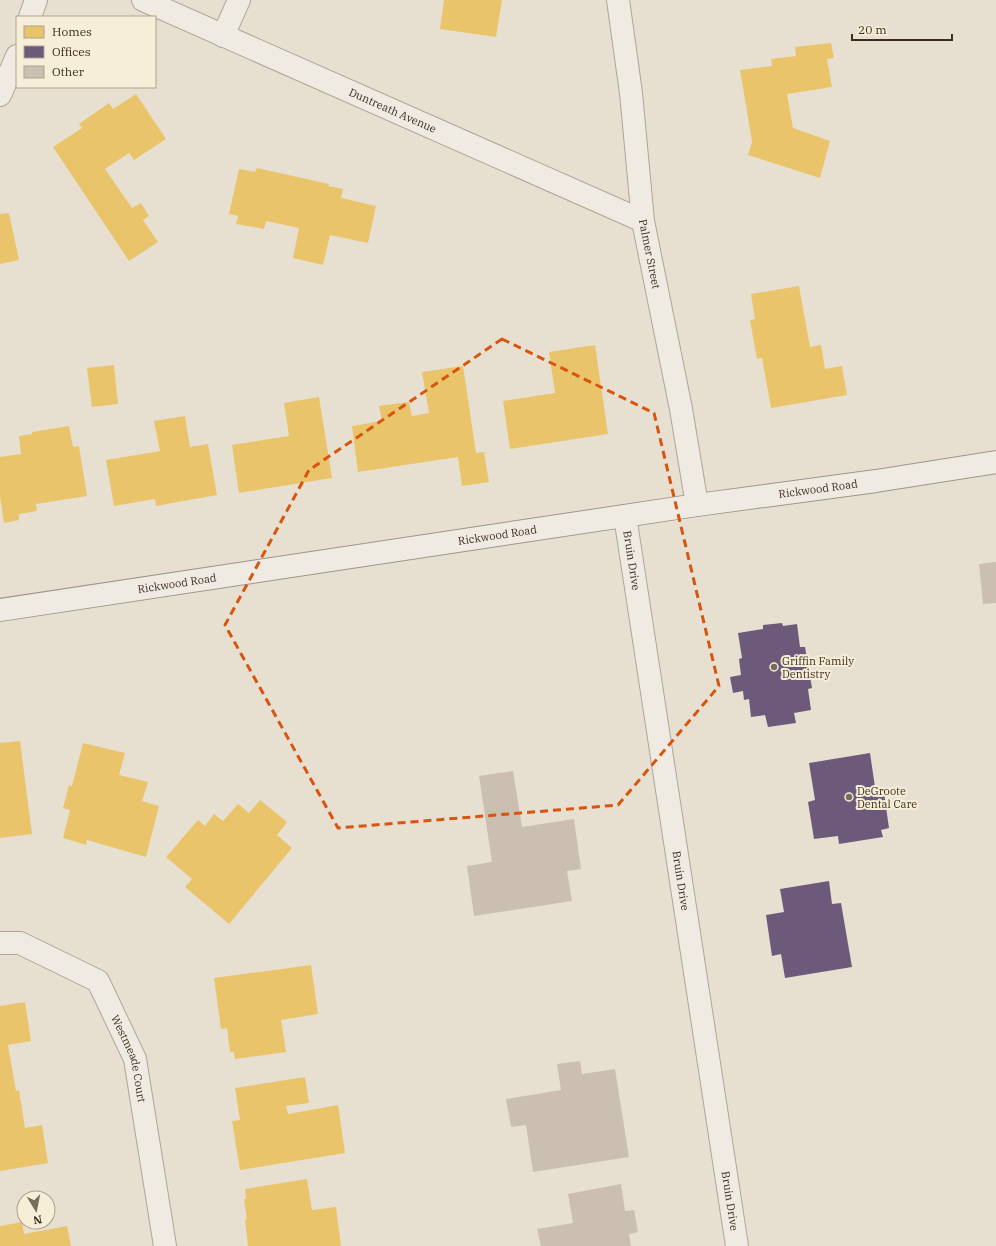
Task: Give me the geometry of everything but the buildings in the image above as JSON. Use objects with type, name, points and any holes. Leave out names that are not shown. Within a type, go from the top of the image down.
[{"type":"street","points":[[30,16],[36,0]]},
{"type":"street","name":"Duntreath Avenue","points":[[143,0],[642,221]]},
{"type":"street","points":[[223,36],[239,0]]},
{"type":"street","name":"Palmer Street","points":[[618,0],[631,93],[642,221],[681,409],[697,505]]},
{"type":"street","points":[[0,95],[16,58]]},
{"type":"street","name":"Rickwood Road","points":[[0,610],[697,505],[876,481],[996,462]]},
{"type":"street","name":"Bruin Drive","points":[[625,516],[737,1246]]},
{"type":"street","name":"Westmeade Court","points":[[0,943],[20,943],[98,981],[135,1059],[165,1246]]},
{"type":"highlighted area","points":[[502,339],[654,413],[719,686],[618,805],[338,828],[225,625],[309,470]]},
{"type":"place","name":"Griffin Family Dentistry","points":[[774,667]]},
{"type":"place","name":"DeGroote Dental Care","points":[[849,797]]}]
